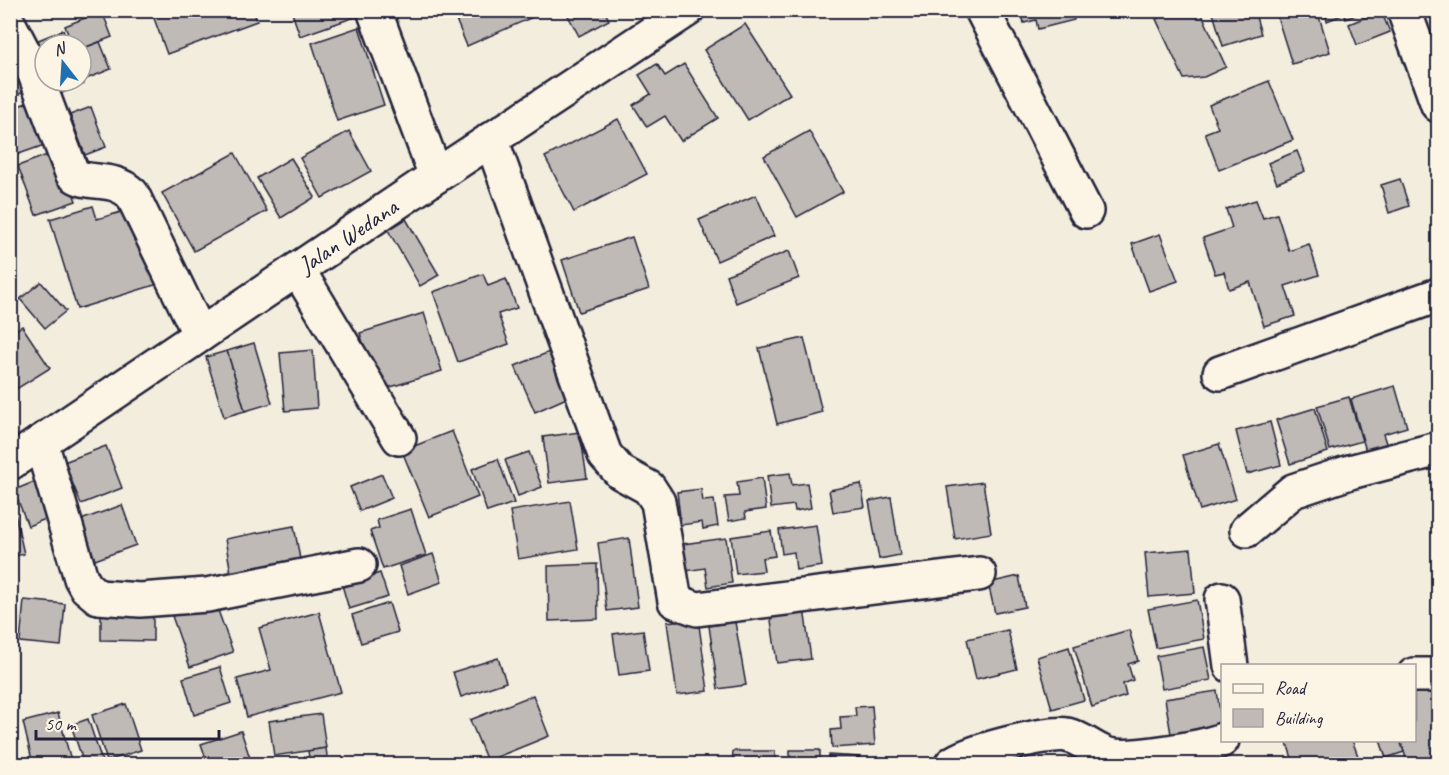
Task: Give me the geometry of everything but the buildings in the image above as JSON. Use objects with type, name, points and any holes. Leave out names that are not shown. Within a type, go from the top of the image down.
[{"type":"street","points":[[374,10],[436,176]]},
{"type":"street","name":"Jalan Wedana","points":[[10,463],[687,10]]},
{"type":"street","points":[[982,10],[1086,211]]},
{"type":"street","points":[[1404,10],[1438,100]]},
{"type":"street","points":[[10,26],[35,74],[72,173],[80,178],[119,183],[132,194],[200,335]]},
{"type":"street","points":[[491,139],[605,455],[620,472],[649,488],[658,502],[675,601],[697,609],[979,574]]},
{"type":"street","points":[[298,270],[399,438]]},
{"type":"street","points":[[1220,373],[1438,295]]},
{"type":"street","points":[[41,442],[81,578],[86,587],[98,597],[140,600],[207,595],[359,565]]},
{"type":"street","points":[[1247,530],[1293,491],[1302,487],[1438,449]]},
{"type":"street","points":[[1222,599],[1231,664]]},
{"type":"street","points":[[1416,675],[1438,675]]},
{"type":"street","points":[[952,765],[966,756],[1029,739],[1065,734],[1082,740],[1109,760],[1221,740]]}]
